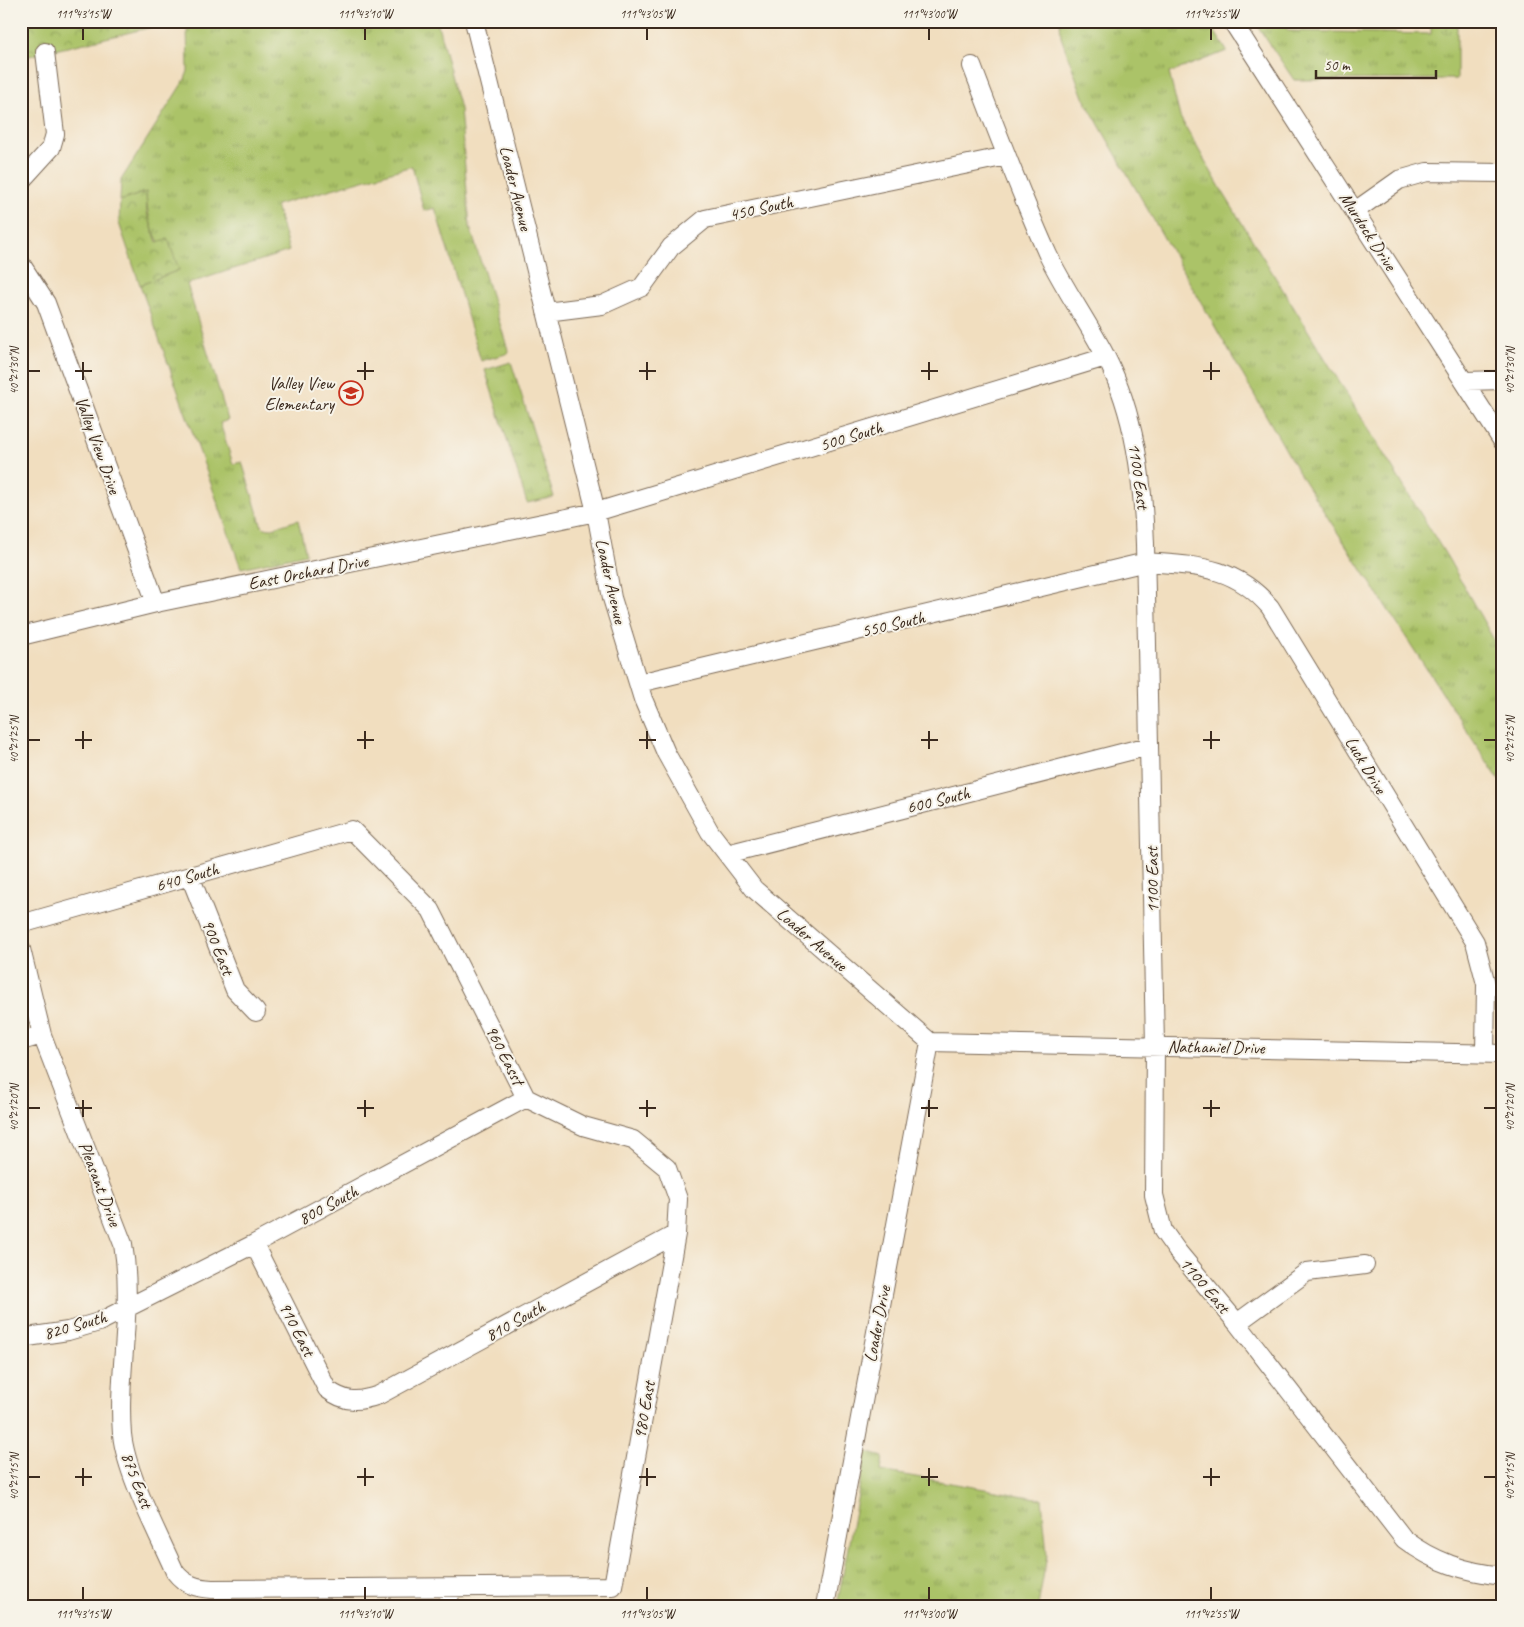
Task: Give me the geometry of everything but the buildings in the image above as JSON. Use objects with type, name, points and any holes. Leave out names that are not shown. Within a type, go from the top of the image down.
[{"type":"street","name":"Loader Avenue","points":[[474,21],[596,512],[612,598],[643,699],[658,735],[685,791],[710,832],[754,888],[930,1042]]},
{"type":"street","name":"Murdock Drive","points":[[1232,21],[1503,442]]},
{"type":"street","points":[[21,181],[51,148],[55,134],[55,121],[45,52]]},
{"type":"street","name":"1100 East","points":[[972,66],[1049,256],[1106,358],[1121,393],[1136,449],[1144,498],[1146,562],[1155,1046],[1154,1195],[1163,1231],[1237,1323],[1404,1539],[1432,1559],[1457,1569],[1503,1576]]},
{"type":"street","name":"450 South","points":[[546,312],[602,305],[642,287],[671,247],[705,220],[1007,156]]},
{"type":"street","points":[[1355,212],[1400,180],[1427,172],[1503,173]]},
{"type":"street","name":"Valley View Drive","points":[[21,264],[46,302],[156,603]]},
{"type":"street","name":"500 South","points":[[596,512],[1106,358]]},
{"type":"street","points":[[1465,381],[1503,380]]},
{"type":"street","name":"East Orchard Drive","points":[[21,636],[156,603],[596,512]]},
{"type":"street","name":"550 South","points":[[639,683],[1146,562]]},
{"type":"street","name":"Luck Drive","points":[[1146,562],[1207,567],[1229,574],[1246,584],[1270,607],[1475,942],[1486,984],[1485,1054]]},
{"type":"street","name":"600 South","points":[[727,854],[1149,746]]},
{"type":"street","name":"640 South","points":[[21,924],[352,830]]},
{"type":"street","name":"960 Easst","points":[[352,830],[431,910],[526,1098],[584,1126],[633,1140],[667,1168],[678,1199],[676,1234]]},
{"type":"street","name":"900 East","points":[[190,876],[236,990],[256,1012]]},
{"type":"street","name":"Pleasant Drive","points":[[21,949],[42,1035],[123,1244],[127,1268],[128,1307]]},
{"type":"street","points":[[21,1041],[42,1035]]},
{"type":"street","name":"Nathaniel Drive","points":[[930,1042],[1503,1054]]},
{"type":"street","name":"Loader Drive","points":[[825,1606],[930,1042]]},
{"type":"street","name":"800 South","points":[[128,1307],[254,1244],[526,1098]]},
{"type":"street","name":"810 South","points":[[352,1402],[379,1395],[676,1234]]},
{"type":"street","name":"980 East","points":[[451,1588],[613,1586],[676,1234]]},
{"type":"street","name":"910 East","points":[[254,1244],[327,1389],[338,1397],[352,1402]]},
{"type":"street","points":[[1237,1323],[1307,1272],[1365,1265]]},
{"type":"street","name":"820 South","points":[[21,1338],[68,1331],[99,1322],[128,1307]]},
{"type":"street","name":"875 East","points":[[128,1307],[121,1413],[125,1456],[175,1572],[187,1583],[198,1588],[212,1589],[451,1588]]},
{"type":"street","points":[[448,1606],[451,1588]]},
{"type":"green space","points":[[21,21],[169,21],[169,23],[21,58]]},
{"type":"green space","points":[[198,21],[437,21],[460,109],[470,227],[509,353],[481,361],[435,208],[424,211],[412,166],[276,205],[289,251],[187,284],[228,420],[220,423],[233,464],[242,462],[262,527],[269,529],[298,520],[306,554],[241,568],[140,285],[179,270],[159,243],[155,234],[149,216],[146,192],[120,201],[121,180],[185,79],[188,71],[187,25]]},
{"type":"green space","points":[[1060,21],[1208,21],[1227,51],[1169,73],[1180,117],[1221,189],[1449,560],[1503,656],[1503,786],[1302,478],[1083,97],[1061,37]]},
{"type":"green space","points":[[1254,21],[1282,21],[1288,31],[1431,34],[1431,21],[1457,21],[1457,79],[1294,80]]},
{"type":"green space","points":[[146,192],[147,213],[157,242],[168,239],[179,270],[140,285],[119,223],[120,201]]},
{"type":"green space","points":[[511,362],[554,497],[527,503],[485,370]]},
{"type":"green space","points":[[866,1452],[883,1457],[881,1471],[1042,1499],[1047,1555],[1038,1606],[837,1606]]},
{"type":"place","name":"Valley View Elementary","points":[[351,393]]}]
